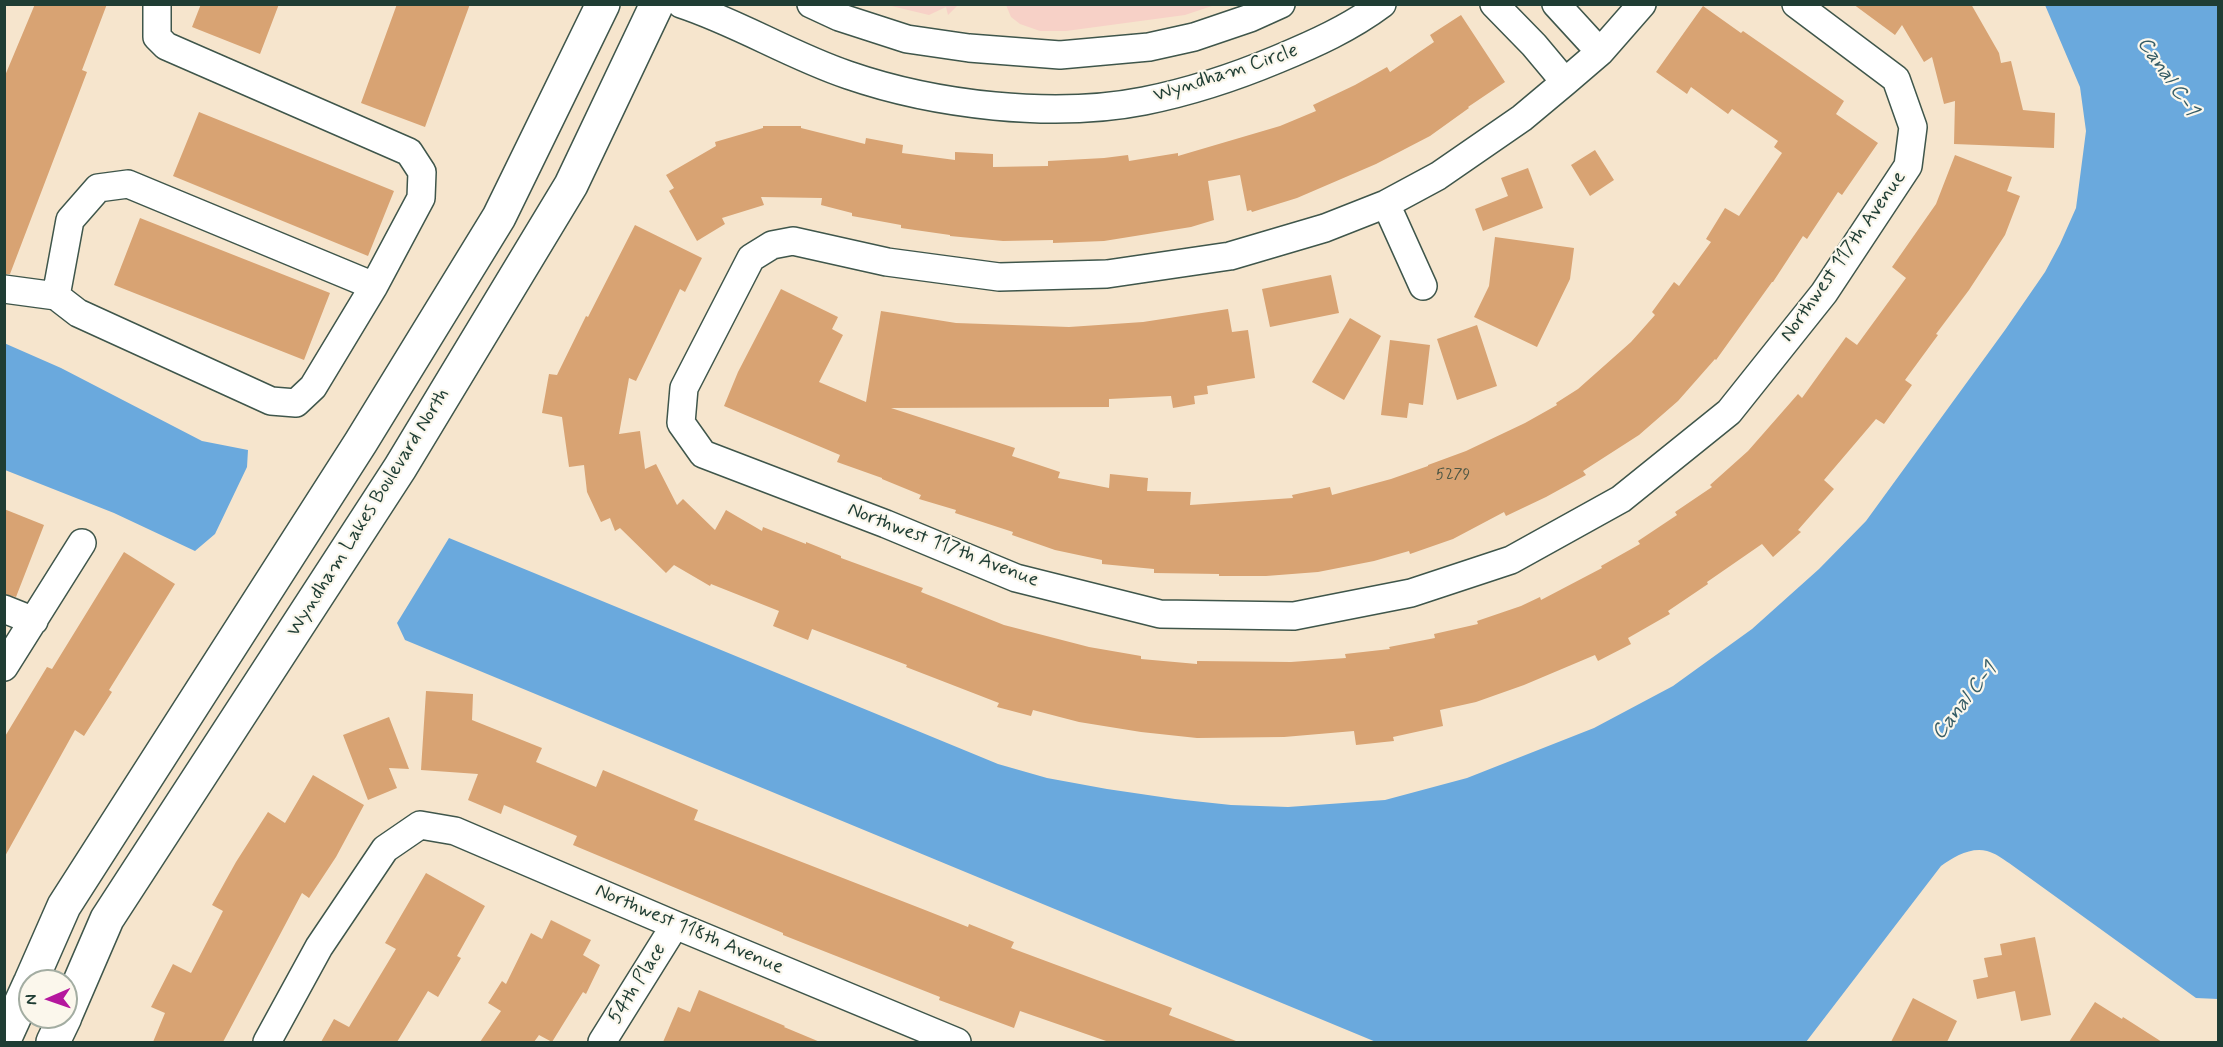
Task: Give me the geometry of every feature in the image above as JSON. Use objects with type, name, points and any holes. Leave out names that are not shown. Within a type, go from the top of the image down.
[{"type":"street","points":[[4,289],[56,296],[78,313],[271,401],[296,403],[313,387],[374,286],[421,198],[422,172],[410,152],[166,46],[157,37],[157,4]]},
{"type":"street","points":[[36,969],[64,906],[361,442],[499,217],[603,4]]},
{"type":"street","name":"Wyndham Lakes Boulevard North","points":[[78,986],[108,920],[400,468],[571,185],[657,4]]},
{"type":"street","name":"Wyndham Circle","points":[[681,4],[848,75],[924,96],[991,106],[1057,109],[1143,101],[1196,88],[1259,67],[1321,41],[1382,4]]},
{"type":"street","points":[[811,4],[838,17],[907,39],[969,48],[1060,55],[1149,47],[1194,37],[1250,18],[1281,4]]},
{"type":"street","points":[[1494,4],[1534,45],[1564,82]]},
{"type":"street","points":[[1423,286],[1386,204],[1461,161],[1521,118],[1600,52],[1642,4]]},
{"type":"street","name":"Northwest 117th Avenue","points":[[1386,204],[1325,228],[1230,256],[1107,274],[999,277],[887,262],[793,241],[772,245],[751,258],[684,388],[681,423],[703,454],[886,524],[1016,578],[1160,614],[1294,616],[1411,592],[1511,560],[1621,499],[1729,412],[1824,293],[1908,165],[1913,127],[1896,80],[1796,4]]},
{"type":"street","points":[[1534,45],[1561,10],[1600,52]]},
{"type":"street","points":[[56,296],[70,220],[98,188],[128,184],[374,286]]},
{"type":"street","points":[[4,667],[82,543]]},
{"type":"street","points":[[4,609],[34,621]]},
{"type":"street","name":"Northwest 118th Avenue","points":[[267,1042],[319,947],[385,849],[420,825],[455,831],[957,1042]]},
{"type":"street","name":"54th Place","points":[[602,1042],[675,925]]},
{"type":"street","points":[[4,1040],[18,1009]]},
{"type":"shaded area","points":[[1006,4],[1215,5],[1185,15],[1066,31],[1040,31],[1020,24],[1011,17]]},
{"type":"shaded area","points":[[887,5],[958,5],[948,15],[946,7],[929,15]]},
{"type":"water","name":"Canal C-1","points":[[2045,5],[2218,5],[2218,999],[2196,998],[2004,860],[1990,852],[1974,850],[1957,856],[1941,866],[1806,1042],[1376,1042],[405,640],[397,623],[449,538],[998,764],[1047,778],[1175,799],[1231,805],[1288,807],[1385,800],[1467,778],[1594,728],[1673,686],[1752,629],[1819,569],[1866,521],[2045,272],[2076,208],[2086,131],[2080,87]]},
{"type":"water","points":[[4,343],[61,368],[202,441],[248,450],[247,467],[215,534],[195,551],[114,513],[5,470]]},
{"type":"building","points":[[35,4],[107,4],[82,70],[87,72],[10,274],[4,274],[4,78]]},
{"type":"building","points":[[201,4],[279,4],[260,54],[192,27]]},
{"type":"building","points":[[397,4],[470,4],[425,127],[361,103]]},
{"type":"building","points":[[1853,4],[1971,4],[1999,53],[2001,63],[2011,61],[2023,110],[2055,113],[2054,148],[1954,144],[1955,101],[1944,104],[1932,57],[1924,62],[1902,25],[1895,35]]},
{"type":"building","points":[[1703,6],[1844,101],[1836,114],[1878,143],[1842,195],[1838,192],[1807,239],[1803,236],[1773,282],[1716,360],[1678,401],[1639,435],[1583,471],[1586,475],[1546,497],[1506,516],[1504,512],[1453,539],[1410,554],[1409,551],[1374,561],[1318,572],[1266,576],[1154,573],[1154,569],[1102,564],[1102,560],[1055,550],[1012,535],[1013,532],[955,513],[956,510],[919,499],[921,495],[837,462],[840,455],[724,406],[738,372],[781,289],[838,317],[832,329],[843,335],[819,382],[866,402],[881,311],[956,323],[1069,327],[1143,322],[1228,309],[1232,332],[1248,330],[1255,378],[1207,386],[1208,394],[1194,396],[1195,404],[1173,408],[1171,396],[1109,399],[1109,407],[891,408],[1015,448],[1012,456],[1060,472],[1058,478],[1109,488],[1110,474],[1148,478],[1147,491],[1191,492],[1190,505],[1293,498],[1292,495],[1330,487],[1332,495],[1391,479],[1466,451],[1557,405],[1556,403],[1578,389],[1631,342],[1655,315],[1652,312],[1674,282],[1679,286],[1711,242],[1706,239],[1725,208],[1739,216],[1782,153],[1774,147],[1778,141],[1732,109],[1728,114],[1691,87],[1687,94],[1656,72]]},
{"type":"building","points":[[1461,15],[1505,82],[1430,136],[1376,164],[1297,198],[1252,212],[1247,211],[1240,175],[1208,181],[1214,220],[1191,227],[1104,241],[1053,243],[1053,240],[1003,241],[901,228],[901,225],[852,216],[852,213],[821,205],[822,198],[761,197],[764,205],[722,218],[725,224],[697,241],[669,191],[674,188],[666,175],[716,146],[715,142],[763,128],[763,126],[801,126],[801,128],[865,144],[866,138],[903,145],[902,153],[955,160],[955,152],[993,154],[993,167],[1048,166],[1048,161],[1128,155],[1129,161],[1178,153],[1178,156],[1280,126],[1316,111],[1313,105],[1387,67],[1390,72],[1434,42],[1430,35]]},
{"type":"building","points":[[199,112],[394,191],[368,256],[173,176]]},
{"type":"building","points":[[1595,150],[1614,180],[1590,196],[1571,165]]},
{"type":"building","points":[[1955,155],[2012,177],[2007,191],[2020,196],[2005,235],[1905,380],[1912,385],[1884,424],[1876,419],[1824,480],[1834,489],[1798,530],[1801,532],[1773,557],[1762,544],[1668,611],[1670,614],[1628,638],[1631,644],[1598,661],[1595,655],[1524,685],[1476,702],[1440,710],[1443,726],[1393,737],[1394,741],[1356,745],[1354,731],[1284,737],[1197,738],[1079,722],[1033,710],[1031,716],[997,707],[999,703],[812,629],[808,640],[773,626],[779,611],[711,584],[710,586],[674,565],[666,573],[620,528],[615,531],[610,518],[601,522],[587,492],[584,465],[569,467],[562,417],[542,413],[549,374],[557,375],[635,225],[702,258],[685,292],[680,289],[636,381],[629,378],[619,434],[640,431],[645,469],[656,464],[677,505],[683,499],[715,530],[726,510],[762,531],[763,527],[806,544],[806,542],[841,556],[841,558],[923,588],[921,592],[1004,625],[1089,647],[1141,656],[1141,659],[1197,664],[1197,661],[1291,662],[1346,658],[1345,654],[1390,649],[1389,647],[1435,638],[1434,634],[1478,624],[1477,621],[1540,597],[1541,600],[1602,568],[1601,566],[1640,544],[1638,541],[1677,515],[1675,512],[1712,487],[1710,485],[1748,451],[1798,394],[1802,398],[1846,337],[1857,345],[1906,278],[1892,267],[1936,204]]},
{"type":"building","points":[[1528,168],[1543,208],[1483,231],[1475,209],[1508,196],[1501,178]]},
{"type":"building","points":[[140,218],[330,293],[304,360],[114,285]]},
{"type":"building","points":[[1495,237],[1574,248],[1570,279],[1537,347],[1474,317],[1489,286]]},
{"type":"building","points":[[1331,275],[1339,313],[1270,327],[1262,289]]},
{"type":"building","points":[[1350,318],[1381,336],[1344,400],[1312,382]]},
{"type":"building","points":[[1477,325],[1497,386],[1457,400],[1437,339]]},
{"type":"building","points":[[1390,340],[1430,345],[1423,405],[1409,403],[1407,418],[1381,415]]},
{"type":"building","points":[[4,509],[44,525],[16,597],[4,594]]},
{"type":"building","points":[[124,552],[175,584],[109,690],[112,692],[84,736],[75,730],[4,858],[4,738],[47,667],[52,669]]},
{"type":"building","points":[[426,691],[473,694],[472,720],[542,748],[536,762],[596,787],[603,770],[698,810],[694,820],[968,927],[969,924],[1014,942],[1011,948],[1172,1008],[1169,1015],[1236,1042],[1109,1042],[1020,1011],[1014,1028],[939,1000],[940,997],[783,935],[783,933],[573,845],[577,836],[504,805],[501,814],[468,800],[478,774],[421,770]]},
{"type":"building","points":[[389,717],[409,769],[389,768],[397,788],[368,800],[343,735]]},
{"type":"building","points":[[313,775],[364,805],[336,857],[309,898],[302,893],[223,1042],[153,1042],[165,1013],[151,1007],[173,964],[191,973],[223,911],[212,905],[236,862],[268,812],[285,823]]},
{"type":"building","points":[[426,873],[485,906],[457,956],[461,958],[438,997],[428,991],[397,1042],[321,1042],[334,1019],[349,1027],[396,949],[385,943]]},
{"type":"building","points":[[551,920],[591,940],[583,955],[600,965],[586,994],[583,992],[552,1042],[539,1035],[534,1042],[480,1042],[501,1011],[488,1003],[502,981],[506,984],[531,933],[542,939]]},
{"type":"building","points":[[2035,937],[2051,1015],[2021,1021],[2015,991],[1977,999],[1973,980],[1988,977],[1984,958],[2002,955],[2000,944]]},
{"type":"building","points":[[699,990],[820,1042],[663,1042],[678,1007],[690,1012]]},
{"type":"building","points":[[1913,998],[1957,1021],[1947,1042],[1891,1042]]},
{"type":"building","points":[[2095,1002],[2122,1019],[2123,1017],[2162,1042],[2069,1042]]}]
